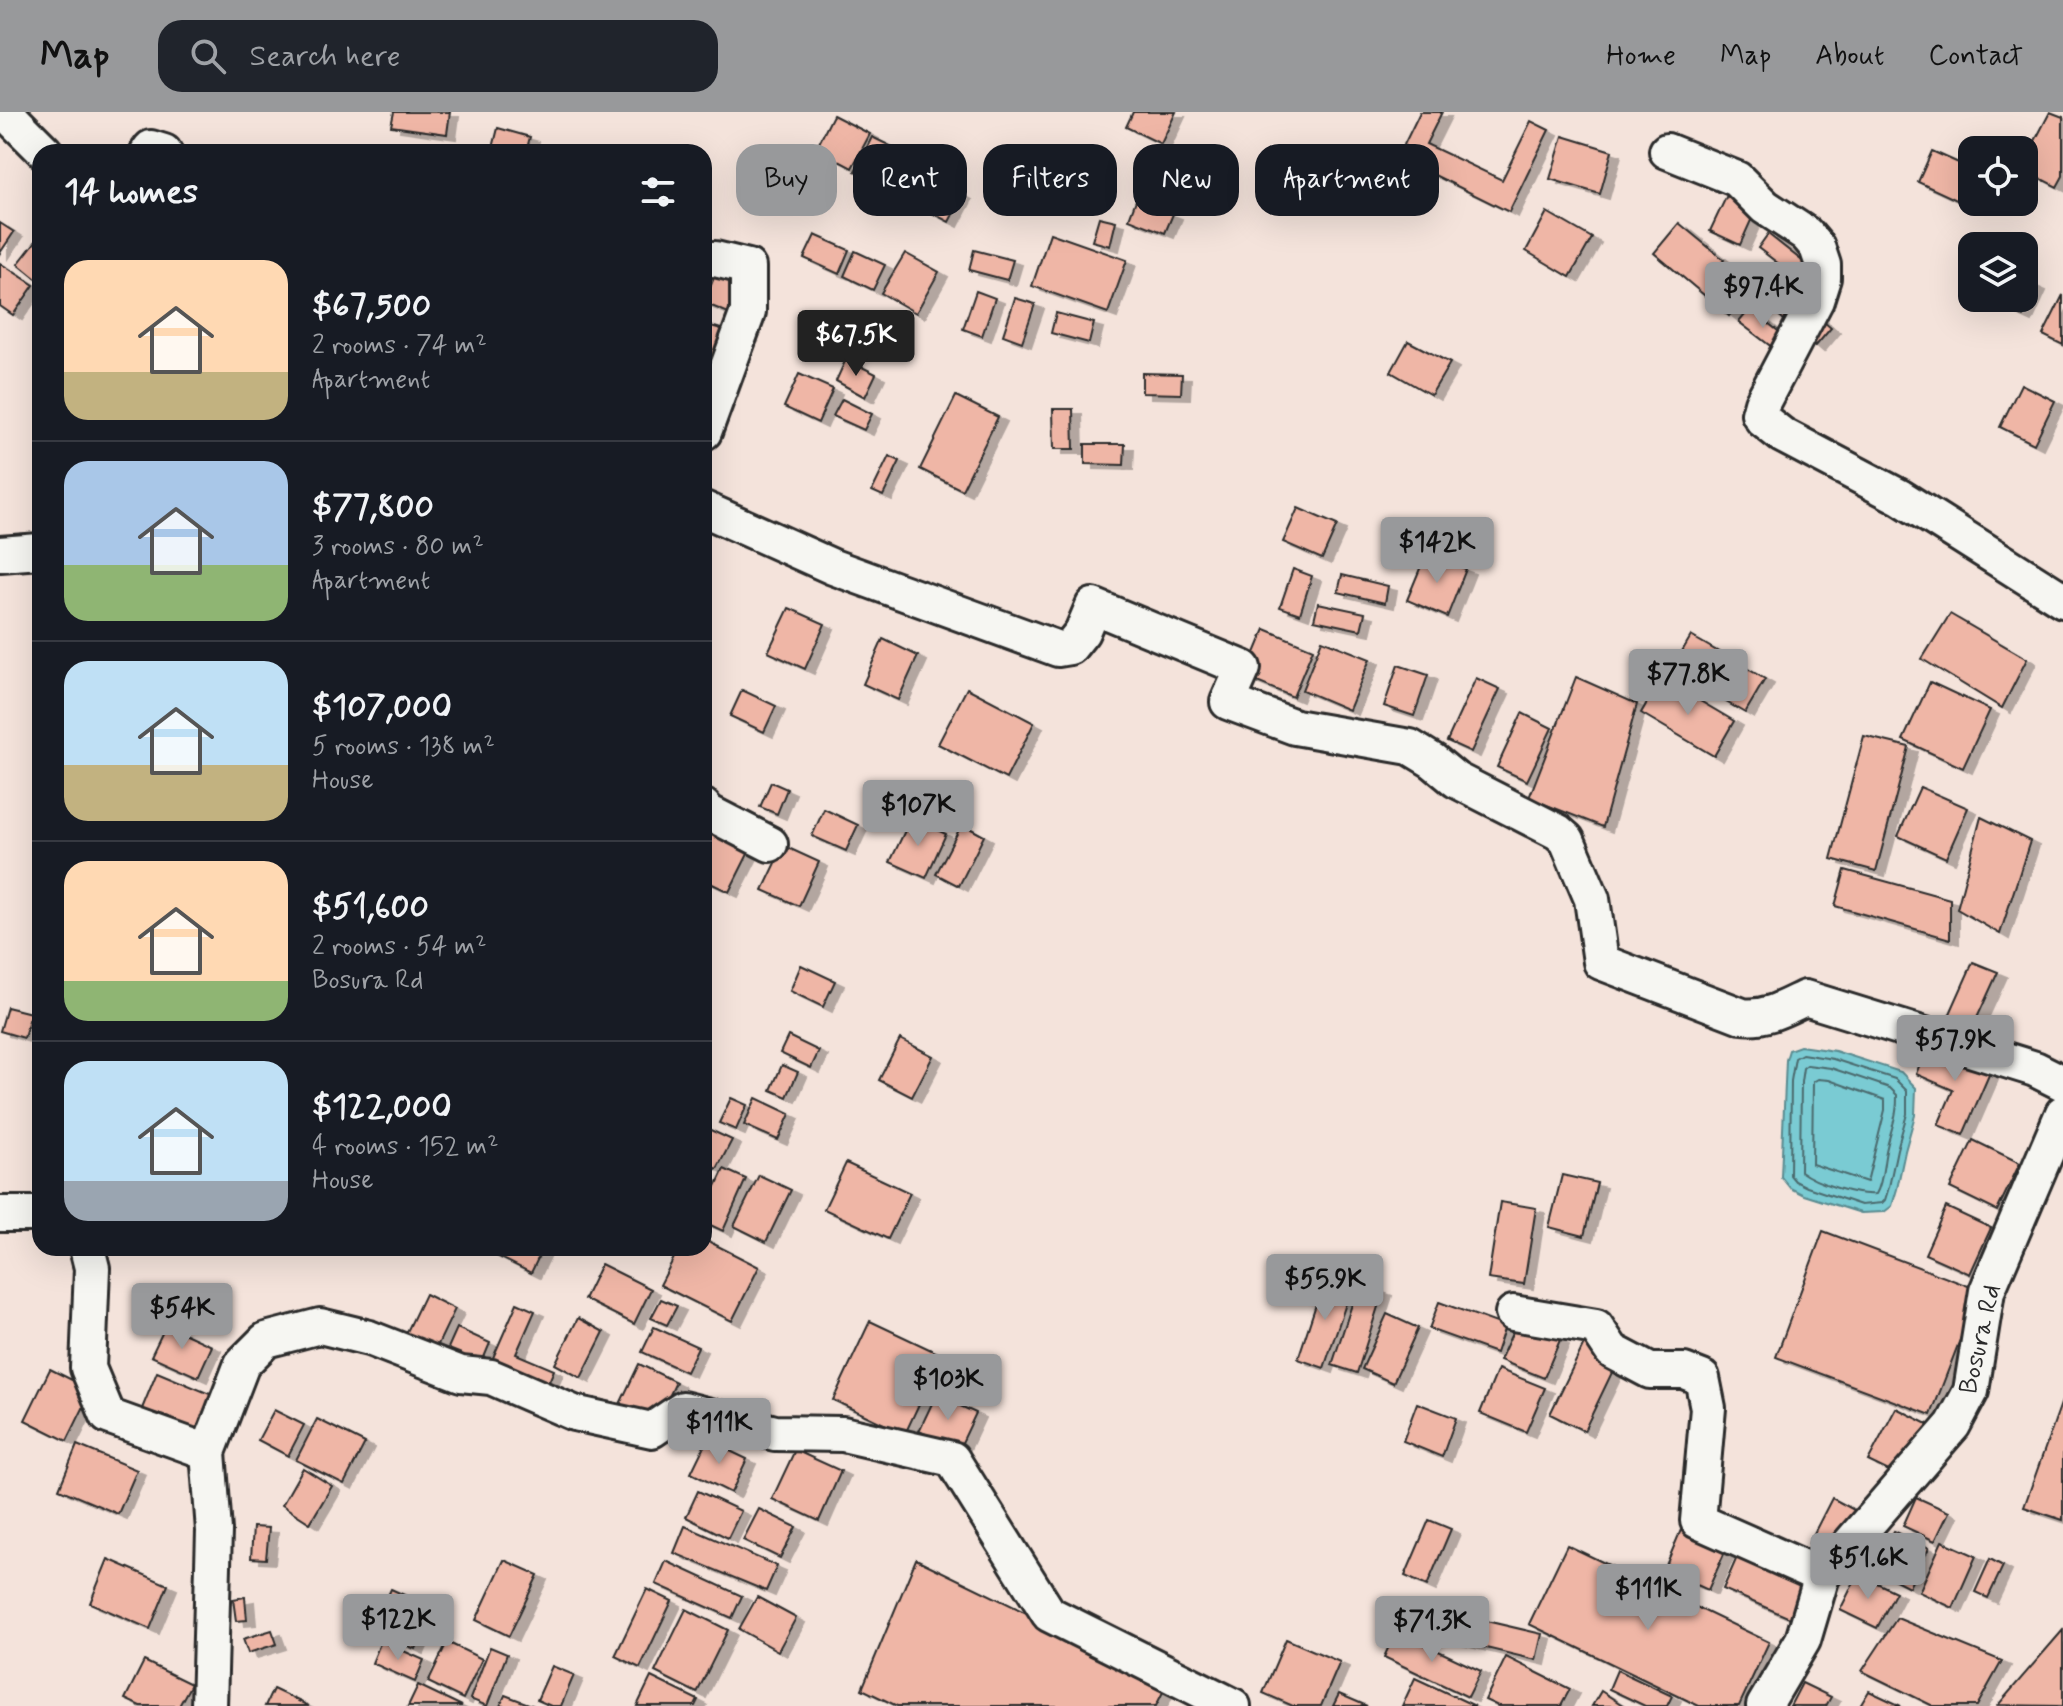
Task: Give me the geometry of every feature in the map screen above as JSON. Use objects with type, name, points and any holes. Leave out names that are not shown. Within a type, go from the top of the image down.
[{"type":"street","points":[[12,115],[38,144]]},
{"type":"street","points":[[1667,151],[1737,179],[1765,207],[1806,234],[1817,247],[1823,265],[1823,278],[1816,300],[1762,403],[1759,414],[1763,420],[1782,435],[1900,497],[2063,600]]},
{"type":"street","points":[[712,259],[748,267],[748,312],[712,410]]},
{"type":"street","points":[[712,513],[833,567],[1058,649],[1070,647],[1082,632],[1093,606],[1243,668],[1228,702],[1295,727],[1410,747],[1456,780],[1558,832],[1567,840],[1592,899],[1601,962],[1742,1016],[1776,1013],[1805,998],[2035,1069],[2063,1083]]},
{"type":"street","points":[[0,554],[32,552]]},
{"type":"street","points":[[712,814],[770,844]]},
{"type":"street","name":"Bosura Rd","points":[[1764,1706],[1803,1640],[1822,1576],[1953,1425],[1971,1391],[1987,1291],[2063,1113]]},
{"type":"street","points":[[0,1214],[32,1214]]},
{"type":"street","points":[[89,1256],[92,1268],[88,1368],[108,1416],[208,1452]]},
{"type":"street","points":[[1513,1313],[1596,1327],[1612,1351],[1650,1371],[1684,1371],[1702,1378],[1708,1408],[1698,1521],[1822,1576]]},
{"type":"street","points":[[209,1706],[214,1531],[208,1452],[242,1364],[266,1340],[320,1326],[369,1338],[461,1374],[491,1377],[574,1413],[652,1430],[683,1409],[775,1433],[843,1434],[952,1459],[1049,1614],[1233,1706]]},
{"type":"water","points":[[1800,1046],[1835,1051],[1901,1072],[1916,1088],[1915,1115],[1897,1189],[1892,1206],[1884,1212],[1861,1213],[1804,1195],[1790,1188],[1781,1177],[1786,1060],[1789,1050]]},
{"type":"building","points":[[394,112],[450,112],[447,134],[391,126]]},
{"type":"building","points":[[1133,112],[1176,112],[1161,144],[1126,127]]},
{"type":"building","points":[[1420,112],[1442,112],[1426,144],[1404,144]]},
{"type":"building","points":[[2050,112],[2063,117],[2063,176],[2057,187],[2038,177],[2038,136]]},
{"type":"building","points":[[833,115],[870,134],[865,144],[853,144],[852,168],[837,160],[837,144],[818,144]]},
{"type":"building","points":[[1531,121],[1549,130],[1509,212],[1439,177],[1439,150],[1502,180]]},
{"type":"building","points":[[498,128],[530,137],[528,144],[494,144]]},
{"type":"building","points":[[1563,136],[1612,151],[1600,194],[1550,179]]},
{"type":"building","points":[[872,137],[886,144],[868,144]]},
{"type":"building","points":[[1932,151],[1958,163],[1958,201],[1918,182]]},
{"type":"building","points":[[1736,176],[1765,189],[1740,245],[1710,231]]},
{"type":"building","points":[[1133,208],[1133,216],[1172,216],[1165,233],[1129,219]]},
{"type":"building","points":[[1547,212],[1592,238],[1570,277],[1526,251]]},
{"type":"building","points":[[938,216],[952,216],[949,222]]},
{"type":"building","points":[[1099,217],[1116,221],[1110,246],[1092,241]]},
{"type":"building","points":[[0,223],[14,232],[0,253]]},
{"type":"building","points":[[1679,223],[1724,260],[1711,276],[1741,301],[1729,316],[1654,253]]},
{"type":"building","points":[[1050,233],[1127,260],[1108,313],[1032,286]]},
{"type":"building","points":[[1768,234],[1806,264],[1796,277],[1758,248]]},
{"type":"building","points":[[815,235],[849,250],[839,274],[804,258]]},
{"type":"building","points":[[32,246],[32,275],[18,264]]},
{"type":"building","points":[[974,250],[1013,260],[1007,280],[969,270]]},
{"type":"building","points":[[855,251],[885,265],[873,290],[844,276]]},
{"type":"building","points":[[905,253],[939,272],[916,313],[881,293]]},
{"type":"building","points":[[0,263],[32,284],[32,288],[13,315],[0,306]]},
{"type":"building","points":[[717,270],[744,281],[731,314],[712,306],[712,283]]},
{"type":"building","points":[[976,291],[995,298],[982,336],[963,329]]},
{"type":"building","points":[[1792,294],[1831,328],[1815,347],[1776,313]]},
{"type":"building","points":[[2063,295],[2063,345],[2043,335]]},
{"type":"building","points":[[1015,298],[1035,304],[1022,342],[1003,335]]},
{"type":"building","points":[[1750,309],[1787,338],[1777,351],[1739,322]]},
{"type":"building","points":[[1056,313],[1094,323],[1089,343],[1051,333]]},
{"type":"building","points":[[712,326],[749,337],[712,380]]},
{"type":"building","points":[[1408,341],[1450,363],[1431,395],[1391,372]]},
{"type":"building","points":[[846,359],[876,374],[865,397],[836,381]]},
{"type":"building","points":[[1142,373],[1182,374],[1181,394],[1142,393]]},
{"type":"building","points":[[799,374],[833,389],[818,423],[784,407]]},
{"type":"building","points":[[2021,384],[2055,401],[2034,444],[2000,427]]},
{"type":"building","points":[[956,396],[998,417],[962,490],[920,469]]},
{"type":"building","points":[[842,399],[872,414],[864,430],[833,416]]},
{"type":"building","points":[[1053,409],[1073,409],[1074,449],[1054,449]]},
{"type":"building","points":[[1085,444],[1125,444],[1124,465],[1085,464]]},
{"type":"building","points":[[889,456],[900,461],[883,496],[872,491]]},
{"type":"building","points":[[1298,508],[1337,525],[1322,559],[1283,542]]},
{"type":"building","points":[[1426,554],[1466,569],[1447,617],[1407,600]]},
{"type":"building","points":[[1293,569],[1312,576],[1300,614],[1280,607]]},
{"type":"building","points":[[1342,575],[1388,586],[1385,603],[1338,592]]},
{"type":"building","points":[[1318,603],[1365,613],[1361,630],[1314,620]]},
{"type":"building","points":[[789,608],[825,624],[805,669],[768,652]]},
{"type":"building","points":[[1950,614],[2027,659],[2002,708],[1922,659]]},
{"type":"building","points":[[1265,629],[1313,649],[1293,697],[1245,677]]},
{"type":"building","points":[[1691,636],[1765,679],[1745,713],[1671,670]]},
{"type":"building","points":[[883,639],[918,656],[898,700],[863,684]]},
{"type":"building","points":[[1322,640],[1370,659],[1349,710],[1302,690]]},
{"type":"building","points":[[1398,665],[1428,675],[1414,716],[1384,706]]},
{"type":"building","points":[[1576,677],[1637,704],[1603,827],[1529,798]]},
{"type":"building","points":[[1476,678],[1500,689],[1471,752],[1447,741]]},
{"type":"building","points":[[1661,678],[1734,721],[1714,756],[1641,713]]},
{"type":"building","points":[[1930,682],[1990,710],[1963,768],[1903,740]]},
{"type":"building","points":[[967,688],[1034,723],[1006,779],[938,744]]},
{"type":"building","points":[[742,690],[776,706],[764,732],[730,716]]},
{"type":"building","points":[[1522,713],[1552,728],[1527,781],[1497,767]]},
{"type":"building","points":[[1864,736],[1909,747],[1876,871],[1831,859]]},
{"type":"building","points":[[771,782],[787,789],[777,814],[760,807]]},
{"type":"building","points":[[1920,787],[1968,808],[1946,858],[1898,836]]},
{"type":"building","points":[[824,809],[858,825],[846,851],[812,836]]},
{"type":"building","points":[[1981,817],[2030,841],[2000,934],[1957,909]]},
{"type":"building","points":[[911,818],[946,834],[926,878],[890,862]]},
{"type":"building","points":[[962,824],[984,836],[959,886],[936,874]]},
{"type":"building","points":[[712,834],[749,852],[729,892],[712,884]]},
{"type":"building","points":[[784,846],[819,862],[799,906],[763,890]]},
{"type":"building","points":[[1845,870],[1950,899],[1950,939],[1835,906]]},
{"type":"building","points":[[1973,962],[1998,972],[1972,1029],[1948,1018]]},
{"type":"building","points":[[801,965],[835,981],[823,1007],[790,991]]},
{"type":"building","points":[[7,1007],[31,1013],[24,1038],[0,1031]]},
{"type":"building","points":[[788,1036],[819,1051],[811,1068],[780,1053]]},
{"type":"building","points":[[900,1039],[933,1056],[912,1097],[879,1080]]},
{"type":"building","points":[[1929,1041],[1992,1068],[1963,1135],[1938,1125],[1953,1090],[1916,1074]]},
{"type":"building","points":[[782,1065],[798,1072],[787,1097],[771,1090]]},
{"type":"building","points":[[731,1098],[747,1105],[736,1130],[719,1123]]},
{"type":"building","points":[[756,1098],[790,1114],[778,1140],[744,1125]]},
{"type":"building","points":[[712,1131],[732,1140],[717,1169],[712,1167]]},
{"type":"building","points":[[1973,1140],[2020,1163],[1997,1211],[1950,1188]]},
{"type":"building","points":[[846,1163],[910,1193],[888,1239],[824,1209]]},
{"type":"building","points":[[724,1169],[746,1179],[723,1231],[712,1226],[712,1195]]},
{"type":"building","points":[[759,1175],[791,1190],[766,1242],[734,1226]]},
{"type":"building","points":[[1562,1175],[1597,1183],[1584,1236],[1549,1227]]},
{"type":"building","points":[[1500,1202],[1536,1208],[1524,1284],[1488,1279]]},
{"type":"building","points":[[1946,1207],[1991,1228],[1970,1274],[1925,1254]]},
{"type":"building","points":[[1823,1231],[1979,1290],[1931,1415],[1776,1357]]},
{"type":"building","points":[[712,1243],[759,1267],[732,1321],[660,1285],[675,1256],[712,1256]]},
{"type":"building","points":[[497,1256],[539,1256],[531,1273]]},
{"type":"building","points":[[601,1264],[651,1289],[634,1324],[584,1299]]},
{"type":"building","points":[[1325,1277],[1352,1286],[1324,1368],[1298,1359]]},
{"type":"building","points":[[1359,1283],[1383,1291],[1357,1373],[1332,1365]]},
{"type":"building","points":[[425,1294],[455,1309],[433,1355],[403,1340]]},
{"type":"building","points":[[661,1299],[677,1306],[667,1325],[651,1318]]},
{"type":"building","points":[[1439,1302],[1505,1326],[1496,1353],[1429,1329]]},
{"type":"building","points":[[517,1303],[535,1311],[516,1354],[554,1370],[548,1384],[492,1360]]},
{"type":"building","points":[[1387,1314],[1418,1328],[1393,1383],[1362,1369]]},
{"type":"building","points":[[578,1318],[604,1332],[581,1378],[555,1364]]},
{"type":"building","points":[[870,1321],[942,1355],[905,1434],[833,1400]]},
{"type":"building","points":[[1517,1322],[1560,1340],[1544,1378],[1500,1360]]},
{"type":"building","points":[[166,1325],[212,1346],[198,1377],[151,1356]]},
{"type":"building","points":[[654,1327],[698,1347],[686,1372],[642,1352]]},
{"type":"building","points":[[457,1328],[490,1343],[478,1372],[444,1357]]},
{"type":"building","points":[[1584,1344],[1618,1360],[1584,1431],[1550,1414]]},
{"type":"building","points":[[639,1364],[676,1382],[657,1422],[620,1404]]},
{"type":"building","points":[[50,1369],[92,1390],[67,1441],[25,1420]]},
{"type":"building","points":[[1498,1369],[1545,1388],[1526,1432],[1480,1413]]},
{"type":"building","points":[[157,1372],[217,1397],[199,1441],[139,1416]]},
{"type":"building","points":[[936,1395],[976,1413],[959,1449],[919,1431]]},
{"type":"building","points":[[2063,1398],[2063,1520],[2024,1507]]},
{"type":"building","points":[[1417,1403],[1456,1418],[1442,1457],[1403,1441]]},
{"type":"building","points":[[1896,1408],[1930,1425],[1903,1478],[1868,1461]]},
{"type":"building","points":[[274,1410],[304,1425],[288,1456],[258,1440]]},
{"type":"building","points":[[317,1419],[365,1443],[344,1484],[296,1460]]},
{"type":"building","points":[[707,1440],[747,1459],[731,1493],[691,1473]]},
{"type":"building","points":[[77,1445],[137,1470],[118,1514],[59,1489]]},
{"type":"building","points":[[795,1450],[841,1471],[819,1521],[772,1499]]},
{"type":"building","points":[[303,1468],[332,1486],[310,1523],[282,1505]]},
{"type":"building","points":[[698,1491],[741,1511],[728,1538],[686,1517]]},
{"type":"building","points":[[1916,1497],[1949,1512],[1935,1541],[1903,1526]]},
{"type":"building","points":[[1832,1498],[1856,1511],[1833,1555],[1809,1543]]},
{"type":"building","points":[[759,1509],[796,1527],[780,1558],[743,1540]]},
{"type":"building","points":[[1429,1520],[1451,1529],[1427,1586],[1405,1576]]},
{"type":"building","points":[[1683,1525],[1728,1545],[1708,1590],[1664,1570]]},
{"type":"building","points":[[685,1526],[777,1566],[766,1591],[674,1553]]},
{"type":"building","points":[[253,1527],[269,1528],[266,1559],[251,1558]]},
{"type":"building","points":[[1894,1531],[1929,1548],[1909,1587],[1874,1569]]},
{"type":"building","points":[[1942,1541],[1976,1556],[1953,1608],[1919,1592]]},
{"type":"building","points":[[1567,1545],[1769,1642],[1739,1706],[1699,1706],[1529,1624]]},
{"type":"building","points":[[1741,1548],[1816,1581],[1799,1622],[1723,1589]]},
{"type":"building","points":[[108,1559],[168,1585],[150,1629],[90,1603]]},
{"type":"building","points":[[916,1559],[1168,1682],[1156,1706],[897,1706],[862,1689]]},
{"type":"building","points":[[1990,1559],[2003,1566],[1988,1598],[1975,1592]]},
{"type":"building","points":[[504,1560],[538,1575],[509,1636],[476,1620]]},
{"type":"building","points":[[666,1561],[742,1596],[732,1618],[656,1584]]},
{"type":"building","points":[[1858,1574],[1896,1592],[1877,1628],[1840,1610]]},
{"type":"building","points":[[391,1589],[433,1608],[415,1649],[372,1630]]},
{"type":"building","points":[[647,1589],[672,1601],[640,1668],[615,1656]]},
{"type":"building","points":[[245,1597],[247,1620],[236,1621],[233,1599]]},
{"type":"building","points":[[757,1597],[796,1618],[778,1651],[739,1629]]},
{"type":"building","points":[[1392,1599],[1542,1634],[1536,1660],[1386,1624]]},
{"type":"building","points":[[686,1609],[728,1630],[697,1693],[655,1672]]},
{"type":"building","points":[[1897,1618],[2002,1661],[1977,1706],[1933,1706],[1862,1671]]},
{"type":"building","points":[[272,1630],[277,1644],[248,1653],[243,1639]]},
{"type":"building","points":[[2063,1630],[2063,1706],[1998,1705]]},
{"type":"building","points":[[1396,1631],[1481,1671],[1468,1697],[1384,1657]]},
{"type":"building","points":[[1286,1639],[1340,1662],[1321,1706],[1293,1706],[1263,1693]]},
{"type":"building","points":[[381,1641],[424,1660],[415,1682],[372,1663]]},
{"type":"building","points":[[447,1642],[482,1659],[463,1699],[428,1682]]},
{"type":"building","points":[[490,1647],[507,1654],[487,1706],[470,1699]]},
{"type":"building","points":[[1506,1657],[1570,1689],[1561,1706],[1498,1706],[1485,1700]]},
{"type":"building","points":[[144,1661],[191,1684],[179,1706],[140,1706],[125,1699]]},
{"type":"building","points":[[552,1666],[574,1675],[561,1706],[551,1706],[537,1700]]},
{"type":"building","points":[[1617,1670],[1672,1696],[1667,1706],[1645,1706],[1609,1689]]},
{"type":"building","points":[[651,1677],[698,1700],[695,1706],[637,1706]]},
{"type":"building","points":[[1415,1678],[1475,1706],[1402,1706]]},
{"type":"building","points":[[1802,1683],[1831,1697],[1826,1706],[1790,1706]]},
{"type":"building","points":[[418,1685],[462,1706],[408,1706]]},
{"type":"building","points":[[273,1689],[309,1706],[265,1706]]},
{"type":"building","points":[[1601,1691],[1624,1706],[1592,1706]]},
{"type":"building","points":[[1869,1691],[1901,1706],[1860,1706]]},
{"type":"building","points":[[1339,1694],[1367,1706],[1333,1706]]},
{"type":"building","points":[[505,1695],[534,1706],[500,1706]]}]
